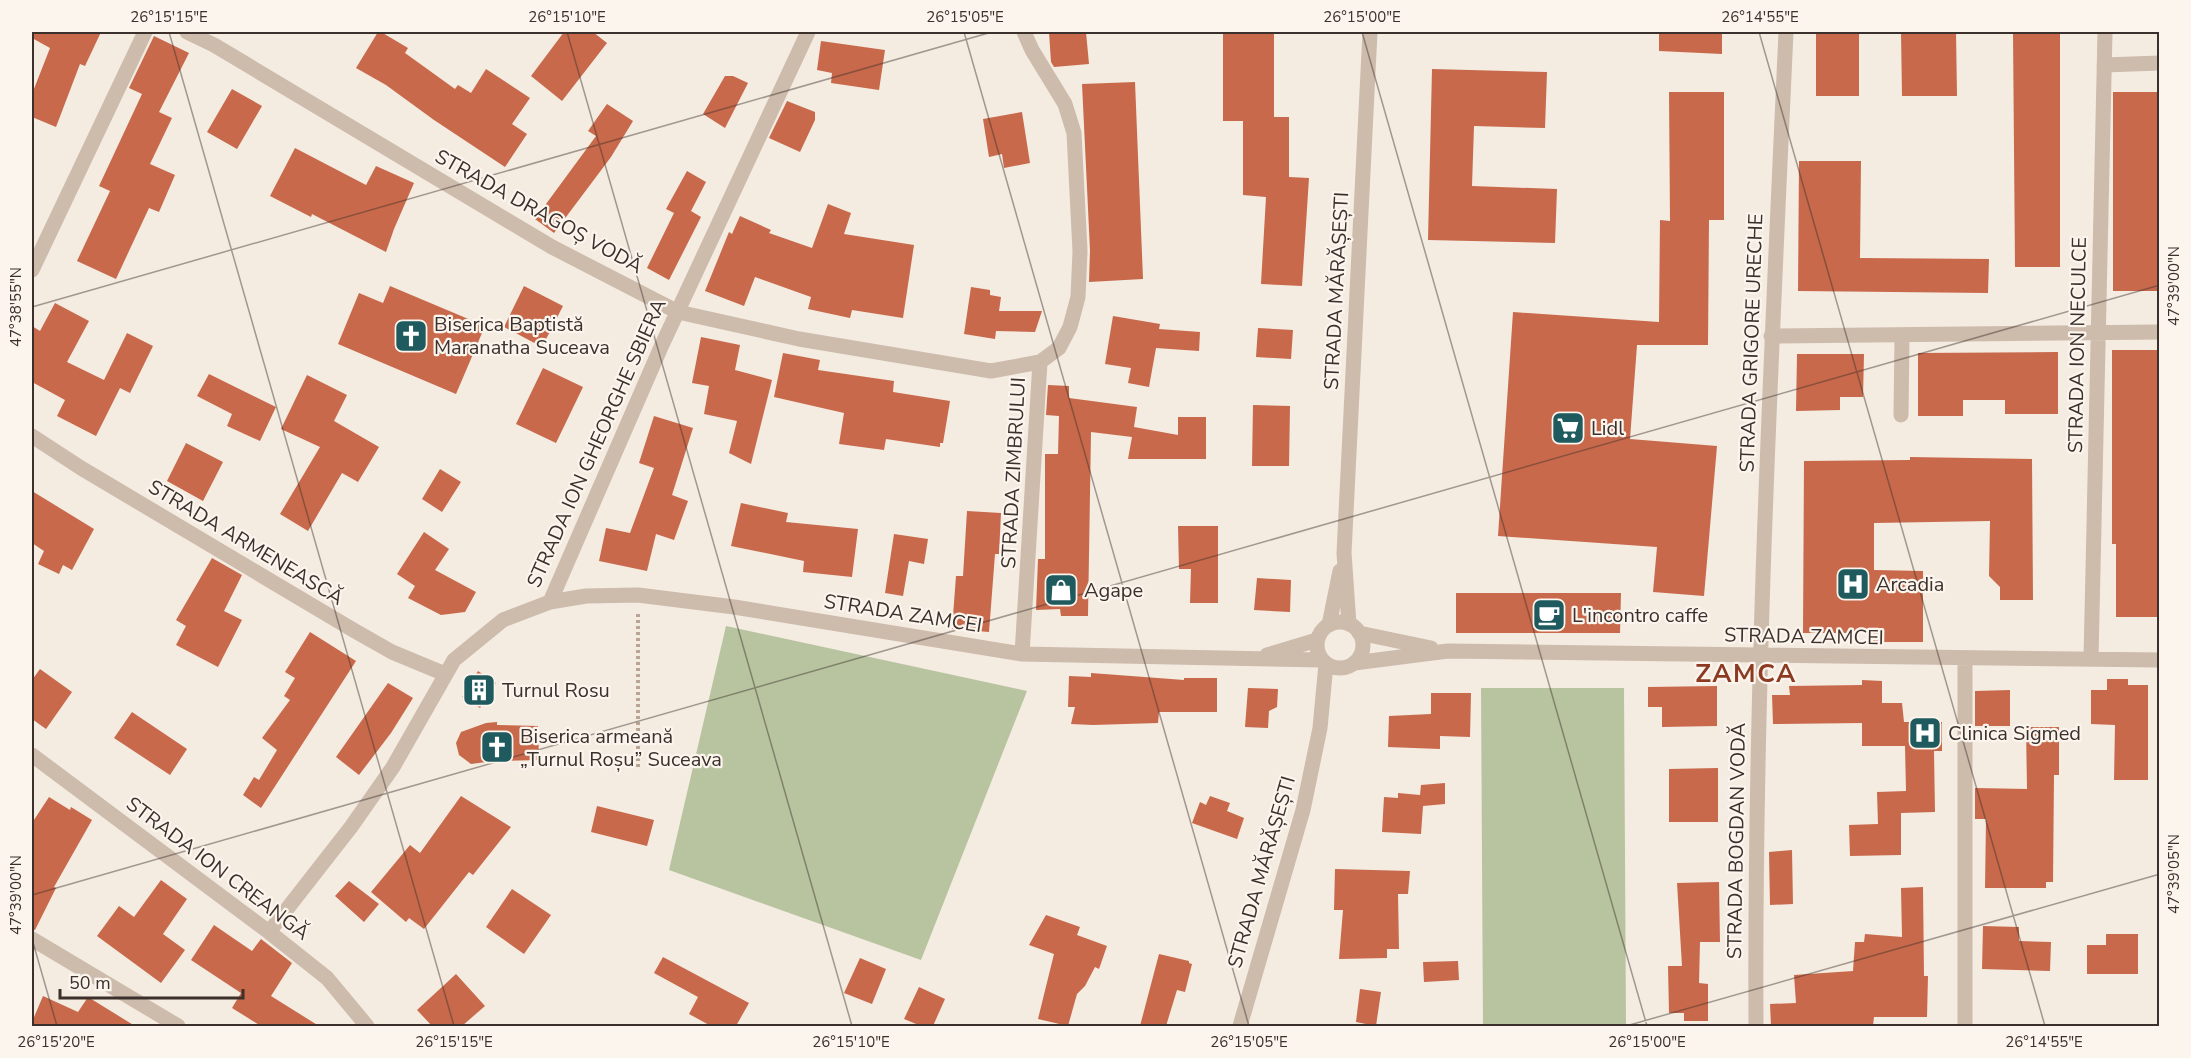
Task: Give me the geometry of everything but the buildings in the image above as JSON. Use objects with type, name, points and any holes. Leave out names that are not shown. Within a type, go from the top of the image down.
[{"type":"street","points":[[32,270],[145,32]]},
{"type":"street","name":"STRADA DRAGOȘ VODĂ","points":[[187,32],[214,45],[552,248],[678,312],[799,339],[992,372],[1040,362]]},
{"type":"street","name":"STRADA ION GHEORGHE SBIERA","points":[[269,932],[351,827],[393,767],[454,660],[503,620],[550,602],[678,312],[808,32]]},
{"type":"street","name":"STRADA ZIMBRULUI","points":[[1022,654],[1040,362],[1059,348],[1070,327],[1078,297],[1080,251],[1074,134],[1065,104],[1032,50],[1024,32]]},
{"type":"street","name":"STRADA MĂRĂȘEȘTI","points":[[1329,625],[1344,553],[1370,32]]},
{"type":"street","name":"STRADA GRIGORE URECHE","points":[[1760,657],[1771,336],[1786,32]]},
{"type":"street","name":"STRADA ION NECULCE","points":[[2091,659],[2105,32]]},
{"type":"street","points":[[2104,65],[2160,63]]},
{"type":"street","points":[[1771,336],[2160,332]]},
{"type":"street","points":[[1900,415],[1902,336]]},
{"type":"street","name":"STRADA ARMENEASCĂ","points":[[32,436],[81,468],[392,652],[445,674]]},
{"type":"street","name":"STRADA MĂRĂȘEȘTI","points":[[1344,553],[1354,628]]},
{"type":"street","name":"STRADA ZAMCEI","points":[[550,602],[586,596],[638,595],[734,607],[1022,654],[1252,658],[1324,662]]},
{"type":"street","points":[[1342,622],[1354,628],[1362,639],[1362,652],[1349,665],[1337,668],[1324,662],[1318,654],[1317,640],[1320,634],[1329,625],[1342,622]]},
{"type":"street","name":"STRADA ZAMCEI","points":[[1354,628],[1383,639],[1448,651]]},
{"type":"street","name":"STRADA ZAMCEI","points":[[1252,658],[1317,640]]},
{"type":"street","name":"STRADA ZAMCEI","points":[[1349,665],[1448,651],[1760,657],[2160,660]]},
{"type":"street","name":"STRADA BOGDAN VODĂ","points":[[1756,1026],[1755,927],[1760,657]]},
{"type":"street","points":[[1965,659],[1965,1026]]},
{"type":"street","name":"STRADA MĂRĂȘEȘTI","points":[[1320,728],[1324,662]]},
{"type":"street","name":"STRADA MĂRĂȘEȘTI","points":[[1240,1026],[1294,845],[1320,728],[1336,683],[1349,665]]},
{"type":"street","name":"STRADA ION CREANGĂ","points":[[32,755],[327,978],[367,1026]]},
{"type":"street","points":[[32,939],[178,1026]]},
{"type":"path","points":[[638,595],[638,770]]},
{"type":"green space","points":[[726,626],[1027,691],[921,960],[669,870]]},
{"type":"green space","points":[[1481,688],[1624,688],[1626,1025],[1483,1026]]},
{"type":"place","name":"Biserica Baptistă Maranatha Suceava","points":[[411,336]]},
{"type":"place","name":"Lidl","points":[[1568,428]]},
{"type":"place","name":"Arcadia","points":[[1853,584]]},
{"type":"place","name":"Agape","points":[[1061,590]]},
{"type":"place","name":"L'incontro caffe","points":[[1549,615]]},
{"type":"place","name":"Turnul Rosu","points":[[479,690]]},
{"type":"place","name":"Clinica Sigmed","points":[[1925,733]]},
{"type":"place","name":"Biserica armeană „Turnul Roșu” Suceava","points":[[497,747]]},
{"type":"district","name":"ZAMCA","points":[[1746,673]]}]
